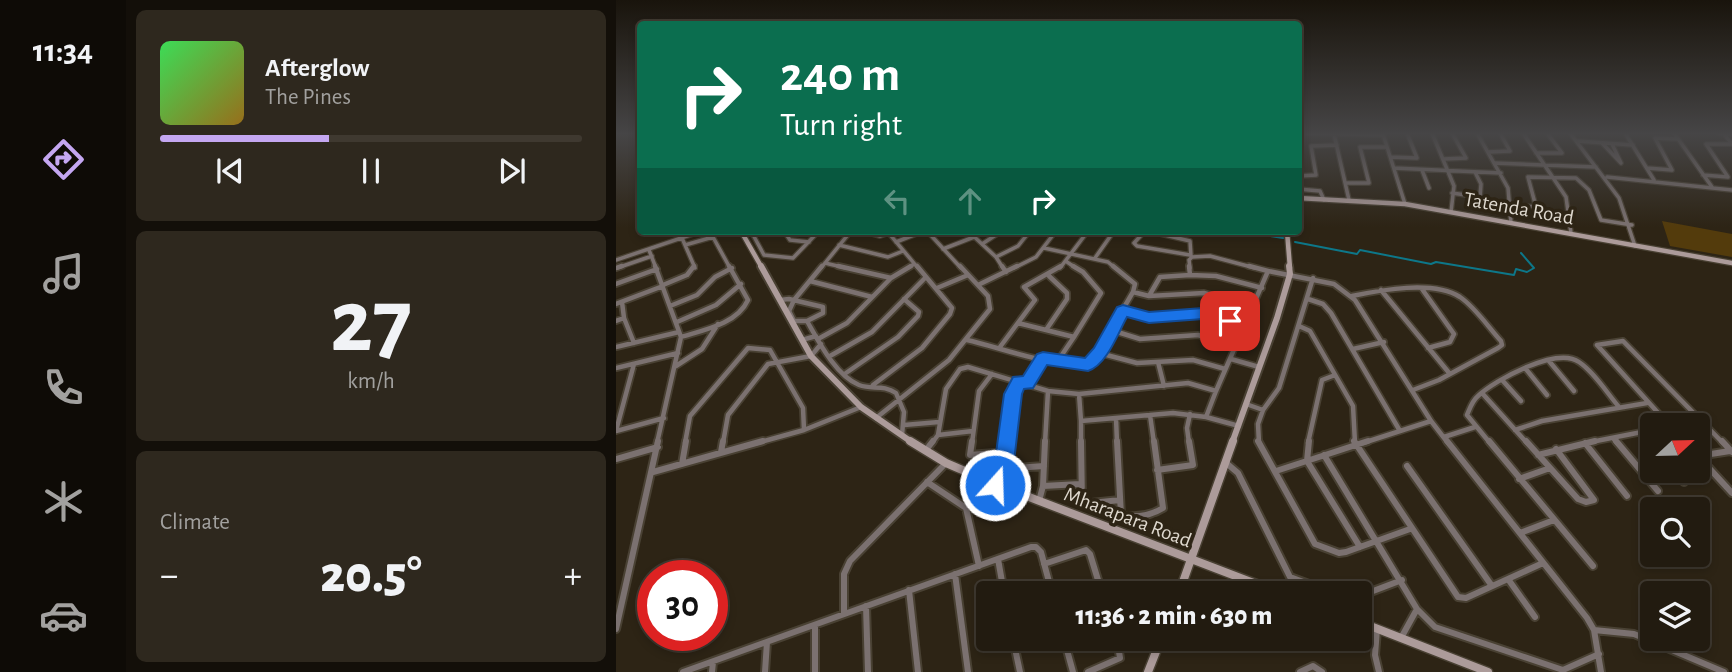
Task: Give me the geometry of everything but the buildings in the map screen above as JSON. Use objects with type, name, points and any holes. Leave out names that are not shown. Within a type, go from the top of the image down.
[{"type":"street","points":[[1302,176],[1316,175],[1314,164]]},
{"type":"street","points":[[1341,164],[1349,200]]},
{"type":"street","points":[[1346,183],[1369,183],[1364,164]]},
{"type":"street","points":[[1393,164],[1405,204]]},
{"type":"street","points":[[1445,164],[1454,186],[1451,212]]},
{"type":"street","points":[[1496,164],[1508,188],[1511,223]]},
{"type":"street","points":[[1528,164],[1597,167]]},
{"type":"street","points":[[1595,164],[1620,197],[1632,225],[1635,246]]},
{"type":"street","points":[[1645,164],[1654,181]]},
{"type":"street","points":[[1647,168],[1671,170],[1668,164]]},
{"type":"street","points":[[1696,164],[1712,188]]},
{"type":"street","points":[[1703,175],[1728,177],[1720,164]]},
{"type":"street","points":[[1544,165],[1566,197],[1572,233]]},
{"type":"street","points":[[1394,169],[1501,173]]},
{"type":"street","points":[[1422,170],[1429,188]]},
{"type":"street","points":[[1452,193],[1480,197],[1481,184],[1475,172]]},
{"type":"street","points":[[1510,205],[1536,207],[1528,177],[1582,180],[1593,197],[1601,220],[1632,225]]},
{"type":"street","points":[[1606,177],[1732,190]]},
{"type":"street","points":[[1302,189],[1320,191],[1324,200]]},
{"type":"street","name":"Tatenda Road","points":[[1302,198],[1405,204],[1732,263]]},
{"type":"street","points":[[616,268],[691,235]]},
{"type":"street","name":"Mharapara Road","points":[[743,235],[802,340],[861,407],[901,436],[946,463],[995,485],[1248,581]]},
{"type":"street","points":[[753,235],[764,255],[770,257],[797,256],[815,235]]},
{"type":"street","points":[[787,235],[790,240],[809,242]]},
{"type":"street","points":[[780,300],[794,300],[823,307],[823,313],[807,321],[794,321],[789,307],[794,300],[848,235]]},
{"type":"street","points":[[871,386],[922,348],[952,308],[890,235]]},
{"type":"street","points":[[896,242],[914,235]]},
{"type":"street","points":[[876,418],[941,367],[967,340],[990,309],[988,296],[929,235]]},
{"type":"street","points":[[943,249],[968,235]]},
{"type":"street","points":[[974,235],[996,257],[1006,272]]},
{"type":"street","points":[[982,244],[996,235]]},
{"type":"street","points":[[996,257],[1018,246],[1027,235]]},
{"type":"street","points":[[978,285],[1036,257],[1053,235]]},
{"type":"street","points":[[1000,347],[1035,300],[1024,287],[1049,276],[1067,262],[1085,235]]},
{"type":"street","points":[[1095,258],[1111,235]]},
{"type":"street","points":[[1143,235],[1134,243],[1137,246],[1191,256],[1210,256],[1269,271],[1313,278],[1339,286],[1352,296],[1384,342],[1431,421],[1587,618],[1594,630],[1601,672]]},
{"type":"street","points":[[1164,235],[1189,241],[1190,275]]},
{"type":"street","points":[[1184,581],[1290,274],[1287,235]]},
{"type":"street","points":[[616,347],[680,335],[719,323],[739,314],[747,306],[748,300],[741,284],[713,236],[685,245]]},
{"type":"street","points":[[634,343],[619,303],[693,271],[695,266],[682,238]]},
{"type":"street","points":[[839,245],[888,257],[903,251]]},
{"type":"street","points":[[967,340],[1057,362],[1084,366],[1092,362],[1133,292],[1135,284],[1108,262],[1044,248]]},
{"type":"street","points":[[616,260],[650,253]]},
{"type":"street","points":[[616,629],[653,472],[680,335],[650,253]]},
{"type":"street","points":[[1057,362],[1101,293],[1100,288],[1083,272],[1067,262]]},
{"type":"street","points":[[825,263],[891,278]]},
{"type":"street","points":[[802,340],[818,340],[847,323],[891,278],[914,264]]},
{"type":"street","points":[[670,306],[697,295],[715,277],[732,268]]},
{"type":"street","points":[[616,284],[657,269]]},
{"type":"street","points":[[1206,417],[1269,271]]},
{"type":"street","points":[[937,288],[968,275]]},
{"type":"street","points":[[1046,330],[1067,299],[1067,293],[1049,276]]},
{"type":"street","points":[[1149,296],[1160,277],[1216,276],[1262,288]]},
{"type":"street","points":[[721,452],[728,415],[768,364],[813,354],[829,355],[872,332],[926,277]]},
{"type":"street","points":[[1313,278],[1279,388],[1263,410],[1258,424],[1258,443],[1315,544],[1339,553],[1410,529]]},
{"type":"street","points":[[810,281],[873,297]]},
{"type":"street","points":[[677,322],[716,305],[741,284]]},
{"type":"street","points":[[1352,296],[1381,290],[1422,289],[1460,297],[1502,345],[1450,374],[1413,390]]},
{"type":"street","points":[[1422,289],[1454,334],[1450,342],[1428,348]]},
{"type":"street","points":[[1381,290],[1450,374]]},
{"type":"street","points":[[1133,292],[1149,296],[1204,293],[1253,307]]},
{"type":"street","points":[[846,373],[898,337],[918,316],[919,312],[915,306],[904,299]]},
{"type":"street","points":[[1308,299],[1327,308],[1400,431]]},
{"type":"street","points":[[1123,310],[1149,317],[1203,313],[1245,326]]},
{"type":"street","points":[[616,321],[624,318]]},
{"type":"street","points":[[807,321],[829,355],[859,385],[882,386],[901,398],[906,413],[901,436]]},
{"type":"street","points":[[676,366],[695,357],[719,323]]},
{"type":"street","points":[[1018,323],[1074,337]]},
{"type":"street","points":[[1299,326],[1310,331],[1356,412],[1353,434],[1355,446],[1458,597],[1466,598],[1543,563]]},
{"type":"street","points":[[1111,330],[1140,339],[1198,335],[1236,347]]},
{"type":"street","points":[[813,354],[818,340]]},
{"type":"street","points":[[1658,413],[1597,345],[1623,341],[1731,452]]},
{"type":"street","points":[[1353,349],[1384,342]]},
{"type":"street","points":[[682,464],[690,416],[746,349],[770,350],[803,408],[804,430]]},
{"type":"street","points":[[1099,352],[1137,363],[1193,360],[1225,369]]},
{"type":"street","points":[[616,368],[678,353]]},
{"type":"street","points":[[1027,383],[1043,359]]},
{"type":"street","points":[[1231,359],[1259,367]]},
{"type":"street","points":[[1593,566],[1467,415],[1476,398],[1482,393],[1525,368],[1548,361],[1575,359],[1619,407]]},
{"type":"street","points":[[1548,361],[1574,391]]},
{"type":"street","points":[[1158,362],[1164,386]]},
{"type":"street","points":[[616,431],[634,364]]},
{"type":"street","points":[[925,451],[938,435],[946,389],[960,369],[968,367],[1048,391],[1079,394],[1188,383],[1216,391]]},
{"type":"street","points":[[1525,368],[1547,395]]},
{"type":"street","points":[[992,374],[979,391],[970,455],[1007,452]]},
{"type":"street","points":[[1335,374],[1322,380],[1307,461],[1360,547]]},
{"type":"street","points":[[1503,381],[1521,401]]},
{"type":"street","points":[[995,485],[1003,470],[1013,394],[1019,382]]},
{"type":"street","points":[[1038,502],[1043,486],[1048,391]]},
{"type":"street","points":[[1482,393],[1581,501],[1594,500],[1556,449]]},
{"type":"street","points":[[1079,394],[1082,421],[1082,505],[1120,500]]},
{"type":"street","points":[[1515,430],[1542,421],[1648,402]]},
{"type":"street","points":[[1246,404],[1263,410]]},
{"type":"street","points":[[653,472],[804,430],[861,407]]},
{"type":"street","points":[[1082,421],[1189,414],[1239,426]]},
{"type":"street","points":[[1157,470],[1193,465],[1187,428],[1189,414]]},
{"type":"street","points":[[1116,418],[1120,500],[1124,517],[1161,511],[1150,415]]},
{"type":"street","points":[[616,431],[664,418]]},
{"type":"street","points":[[1276,471],[1431,421]]},
{"type":"street","points":[[904,425],[939,422]]},
{"type":"street","points":[[1444,437],[1475,427]]},
{"type":"street","points":[[938,435],[973,431]]},
{"type":"street","points":[[1538,455],[1640,432]]},
{"type":"street","points":[[1614,438],[1658,491]]},
{"type":"street","points":[[1585,443],[1627,496]]},
{"type":"street","points":[[616,459],[658,447]]},
{"type":"street","points":[[1710,455],[1731,452]]},
{"type":"street","points":[[1324,455],[1402,580],[1417,609],[1435,627],[1566,671],[1599,654]]},
{"type":"street","points":[[1225,462],[1238,473],[1290,577],[1301,581]]},
{"type":"street","points":[[844,614],[844,574],[850,561],[946,463]]},
{"type":"street","points":[[1003,470],[1044,466]]},
{"type":"street","points":[[1407,467],[1492,586]]},
{"type":"street","points":[[1519,479],[1550,468]]},
{"type":"street","points":[[1710,469],[1732,493]]},
{"type":"street","points":[[927,482],[966,508],[979,566]]},
{"type":"street","points":[[1043,486],[1080,484]]},
{"type":"street","points":[[1520,533],[1554,520]]},
{"type":"street","points":[[683,672],[1036,547],[1041,552],[1049,581]]},
{"type":"street","points":[[1044,565],[1086,550],[1090,554],[1098,581]]},
{"type":"street","points":[[998,559],[1002,581]]},
{"type":"street","points":[[955,575],[968,672]]},
{"type":"street","points":[[1507,579],[1535,617]]},
{"type":"street","points":[[1372,591],[1402,580]]},
{"type":"street","points":[[909,590],[918,672]]},
{"type":"street","points":[[866,606],[868,672]]},
{"type":"street","points":[[1401,639],[1417,609]]},
{"type":"street","points":[[815,625],[815,672]]},
{"type":"street","points":[[1372,626],[1488,672]]},
{"type":"street","points":[[1377,628],[1374,655],[1379,672]]},
{"type":"street","points":[[1594,630],[1634,634],[1724,672]]},
{"type":"street","points":[[765,672],[767,642]]},
{"type":"street","points":[[1016,651],[1020,672]]},
{"type":"street","points":[[1067,651],[1073,672]]},
{"type":"street","points":[[1088,672],[1120,658],[1121,651]]},
{"type":"street","points":[[1148,672],[1156,651]]},
{"type":"street","points":[[712,672],[713,662]]},
{"type":"street","points":[[1300,672],[1313,666],[1322,672]]},
{"type":"shaded area","points":[[1662,221],[1732,234],[1732,257],[1670,246]]},
{"type":"waterway","points":[[1265,235],[1283,238]]},
{"type":"waterway","points":[[1295,242],[1357,254],[1360,250],[1431,264],[1436,262],[1514,275],[1516,269],[1527,272],[1534,268],[1521,253]]},
{"type":"route","points":[[995,485],[1003,470],[1007,452],[1013,394],[1019,382],[1027,383],[1043,359],[1088,365],[1099,352],[1123,310],[1149,317],[1203,313],[1230,321]]}]
